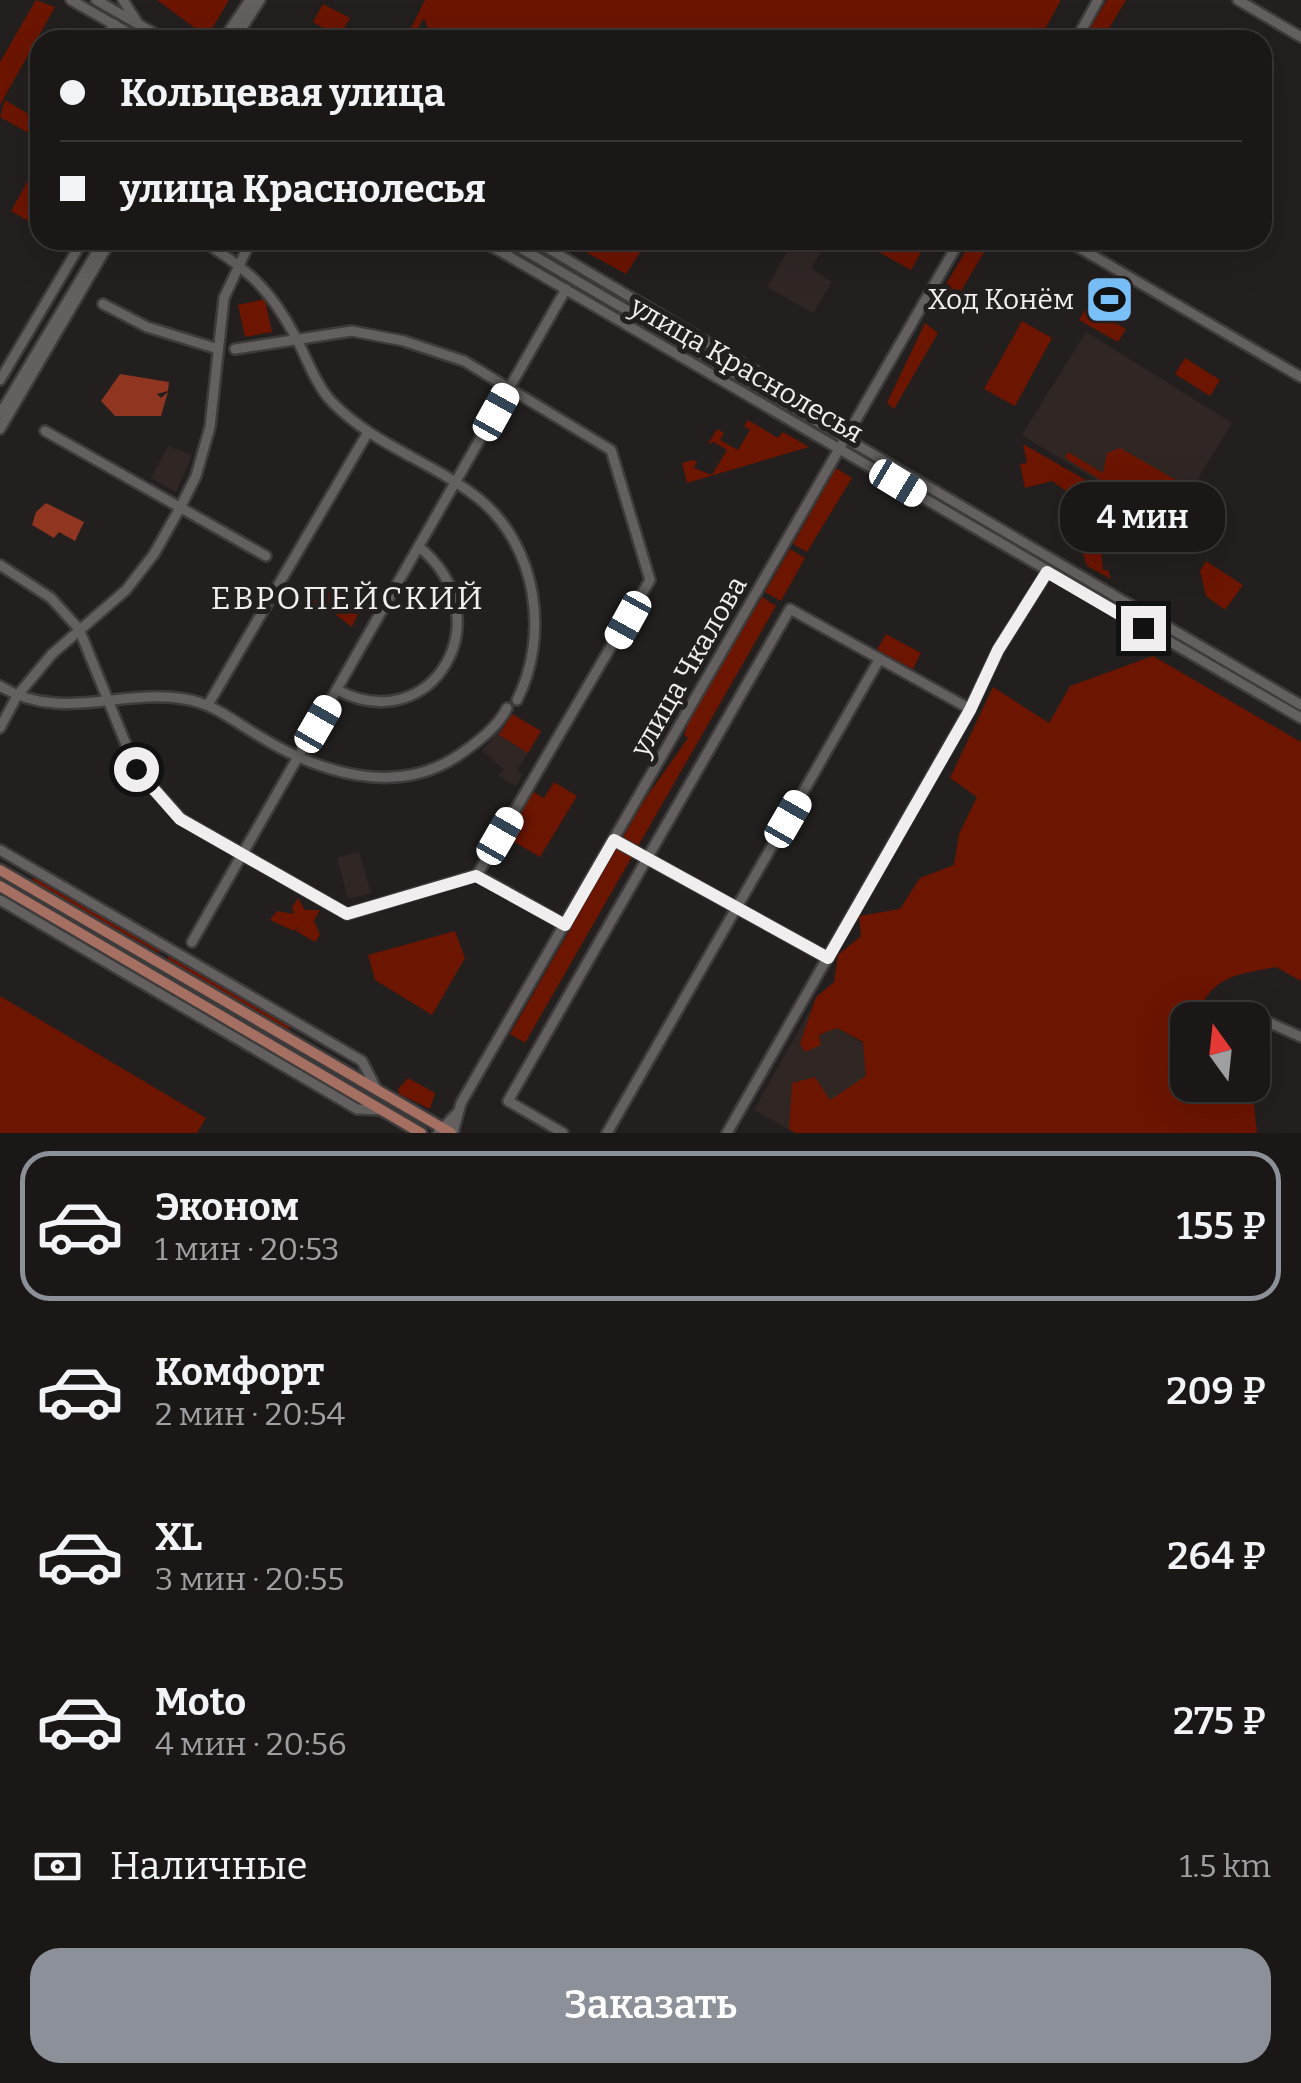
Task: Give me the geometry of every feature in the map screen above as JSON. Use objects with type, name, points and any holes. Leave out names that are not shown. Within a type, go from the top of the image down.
[{"type":"main road","points":[[0,870],[446,1132]]},
{"type":"main road","points":[[0,886],[421,1133]]},
{"type":"street","points":[[71,0],[124,30]]},
{"type":"street","points":[[96,0],[148,30]]},
{"type":"street","points":[[122,0],[138,24]]},
{"type":"street","points":[[230,30],[250,0]]},
{"type":"street","points":[[240,30],[260,0]]},
{"type":"street","points":[[1082,30],[1098,0]]},
{"type":"street","points":[[1238,0],[1301,37]]},
{"type":"street","points":[[111,30],[114,24]]},
{"type":"street","points":[[0,380],[76,250]]},
{"type":"street","points":[[0,414],[98,250]]},
{"type":"street","points":[[0,429],[106,250]]},
{"type":"street","points":[[216,250],[238,264],[270,296],[329,398],[367,434],[480,500],[499,522],[527,575],[536,634],[516,700]]},
{"type":"street","points":[[0,728],[17,696],[79,630],[126,590],[180,508],[196,476],[210,428],[215,348],[224,298],[246,250]]},
{"type":"street","name":"улица Краснолесья","points":[[499,250],[1301,718]]},
{"type":"street","name":"улица Краснолесья","points":[[524,250],[1301,705]]},
{"type":"street","name":"улица Краснолесья","points":[[551,250],[774,382],[783,403]]},
{"type":"street","name":"улица Чкалова","points":[[446,1132],[954,250]]},
{"type":"street","points":[[1083,250],[1301,377]]},
{"type":"street","points":[[192,942],[566,290]]},
{"type":"street","points":[[103,304],[147,327],[215,348]]},
{"type":"street","points":[[0,565],[51,598],[79,630],[136,769],[180,819],[347,914],[476,876],[650,580],[611,450],[464,362],[404,341],[352,331],[235,349]]},
{"type":"street","points":[[44,431],[266,556]]},
{"type":"street","points":[[209,703],[367,434]]},
{"type":"street","points":[[337,690],[366,698],[402,696],[432,683],[446,668],[459,634],[458,608],[449,583],[419,547]]},
{"type":"street","points":[[727,1133],[970,710],[998,650],[1047,572]]},
{"type":"street","points":[[1108,606],[1114,595]]},
{"type":"street","points":[[563,1133],[508,1101],[790,609],[970,710]]},
{"type":"street","points":[[606,1133],[879,660]]},
{"type":"street","points":[[0,686],[17,696],[68,706],[148,696],[209,703],[298,757],[346,775],[376,778],[426,771],[476,743],[507,708]]},
{"type":"street","points":[[614,840],[828,958]]},
{"type":"street","points":[[0,850],[362,1061],[377,1090]]},
{"type":"street","points":[[476,876],[565,925]]},
{"type":"street","points":[[0,900],[357,1109],[382,1110]]},
{"type":"street","points":[[1270,1022],[1301,1036]]},
{"type":"shaded area","points":[[36,0],[55,7],[42,30],[30,30],[30,52],[0,105],[0,62]]},
{"type":"shaded area","points":[[157,0],[229,0],[211,30],[198,30]]},
{"type":"shaded area","points":[[425,0],[1061,0],[1044,30],[428,30],[424,18],[417,30],[410,30]]},
{"type":"shaded area","points":[[1107,0],[1126,0],[1108,30],[1089,30]]},
{"type":"shaded area","points":[[323,4],[350,18],[343,30],[327,30],[313,22]]},
{"type":"shaded area","points":[[5,100],[30,115],[30,134],[0,117]]},
{"type":"shaded area","points":[[30,177],[30,222],[11,211]]},
{"type":"shaded area","points":[[582,250],[642,250],[626,274]]},
{"type":"shaded area","points":[[788,250],[822,250],[811,269],[832,282],[813,313],[767,287]]},
{"type":"shaded area","points":[[875,250],[922,250],[911,270]]},
{"type":"shaded area","points":[[966,250],[985,250],[957,298],[945,286]]},
{"type":"shaded area","points":[[265,299],[272,332],[245,337],[238,305]]},
{"type":"shaded area","points":[[1087,307],[1126,329],[1118,342],[1079,320]]},
{"type":"shaded area","points":[[1022,321],[1052,338],[1015,406],[984,389]]},
{"type":"shaded area","points":[[925,323],[938,333],[894,409],[887,403]]},
{"type":"shaded area","points":[[1086,332],[1232,423],[1170,525],[1022,435]]},
{"type":"shaded area","points":[[1185,358],[1220,380],[1210,396],[1175,374]]},
{"type":"shaded area","points":[[120,374],[169,382],[168,391],[157,394],[161,398],[168,392],[161,416],[115,416],[101,401]]},
{"type":"shaded area","points":[[748,420],[778,438],[783,432],[809,447],[687,483],[682,463],[693,460],[697,462],[694,468],[712,475],[727,450],[714,442],[708,444],[717,429],[724,433],[720,440],[738,450],[750,430],[744,426]]},
{"type":"shaded area","points":[[1023,444],[1105,491],[1076,498],[1052,481],[1025,488],[1020,464],[1027,463]]},
{"type":"shaded area","points":[[168,446],[192,455],[176,492],[151,478]]},
{"type":"shaded area","points":[[1120,448],[1190,488],[1184,491],[1183,502],[1171,513],[1169,522],[1065,458],[1068,452],[1103,473],[1107,453]]},
{"type":"shaded area","points":[[836,468],[852,478],[807,552],[793,544]]},
{"type":"shaded area","points":[[46,503],[84,522],[75,541],[59,532],[54,538],[32,525],[36,512]]},
{"type":"shaded area","points":[[1100,536],[1103,570],[1108,570],[1111,579],[1087,566],[1079,541]]},
{"type":"shaded area","points":[[790,549],[805,558],[781,601],[765,592]]},
{"type":"shaded area","points":[[1206,561],[1243,585],[1225,610],[1206,596],[1200,571]]},
{"type":"shaded area","points":[[327,591],[360,610],[352,627],[327,608],[322,610],[311,604],[312,599],[322,601]]},
{"type":"shaded area","points":[[762,597],[776,606],[525,1043],[510,1034],[645,799],[688,738],[684,735],[690,717]]},
{"type":"shaded area","points":[[886,634],[921,653],[913,669],[877,650]]},
{"type":"shaded area","points":[[1153,656],[1301,742],[1301,981],[1276,967],[1228,979],[1203,1002],[1170,1002],[1170,1102],[1254,1102],[1257,1133],[795,1133],[789,1129],[792,1083],[815,1077],[830,1100],[866,1076],[863,1042],[837,1028],[819,1035],[821,1045],[805,1052],[800,1044],[816,997],[834,982],[838,955],[861,936],[859,916],[900,909],[920,878],[954,865],[959,834],[977,797],[950,778],[993,687],[1049,723],[1070,686]]},
{"type":"shaded area","points":[[512,714],[541,731],[517,771],[523,774],[516,786],[498,776],[504,769],[482,751]]},
{"type":"shaded area","points":[[512,714],[541,731],[528,753],[499,735]]},
{"type":"shaded area","points":[[554,782],[577,796],[540,857],[506,837],[533,792],[544,798]]},
{"type":"shaded area","points":[[359,852],[371,893],[348,899],[337,858]]},
{"type":"shaded area","points":[[36,874],[164,949],[159,953],[31,882]]},
{"type":"shaded area","points":[[298,898],[305,910],[320,910],[314,921],[320,935],[315,942],[296,931],[298,926],[294,931],[270,920],[277,911],[294,914],[292,907]]},
{"type":"shaded area","points":[[455,931],[465,958],[432,1015],[375,980],[368,955]]},
{"type":"shaded area","points":[[170,953],[292,1024],[287,1032],[166,961]]},
{"type":"shaded area","points":[[0,996],[206,1118],[197,1133],[0,1133]]},
{"type":"shaded area","points":[[809,1012],[902,1066],[796,1133],[754,1110]]},
{"type":"shaded area","points":[[408,1078],[435,1093],[430,1109],[399,1094],[398,1089]]},
{"type":"place","name":"Ход Конём","points":[[1109,299]]},
{"type":"district","name":"ЕВРОПЕЙСКИЙ","points":[[348,598]]},
{"type":"route","points":[[136,769],[180,819],[347,914],[476,876],[565,925],[614,840],[828,958],[970,710],[998,650],[1047,572],[1143,628]]}]
